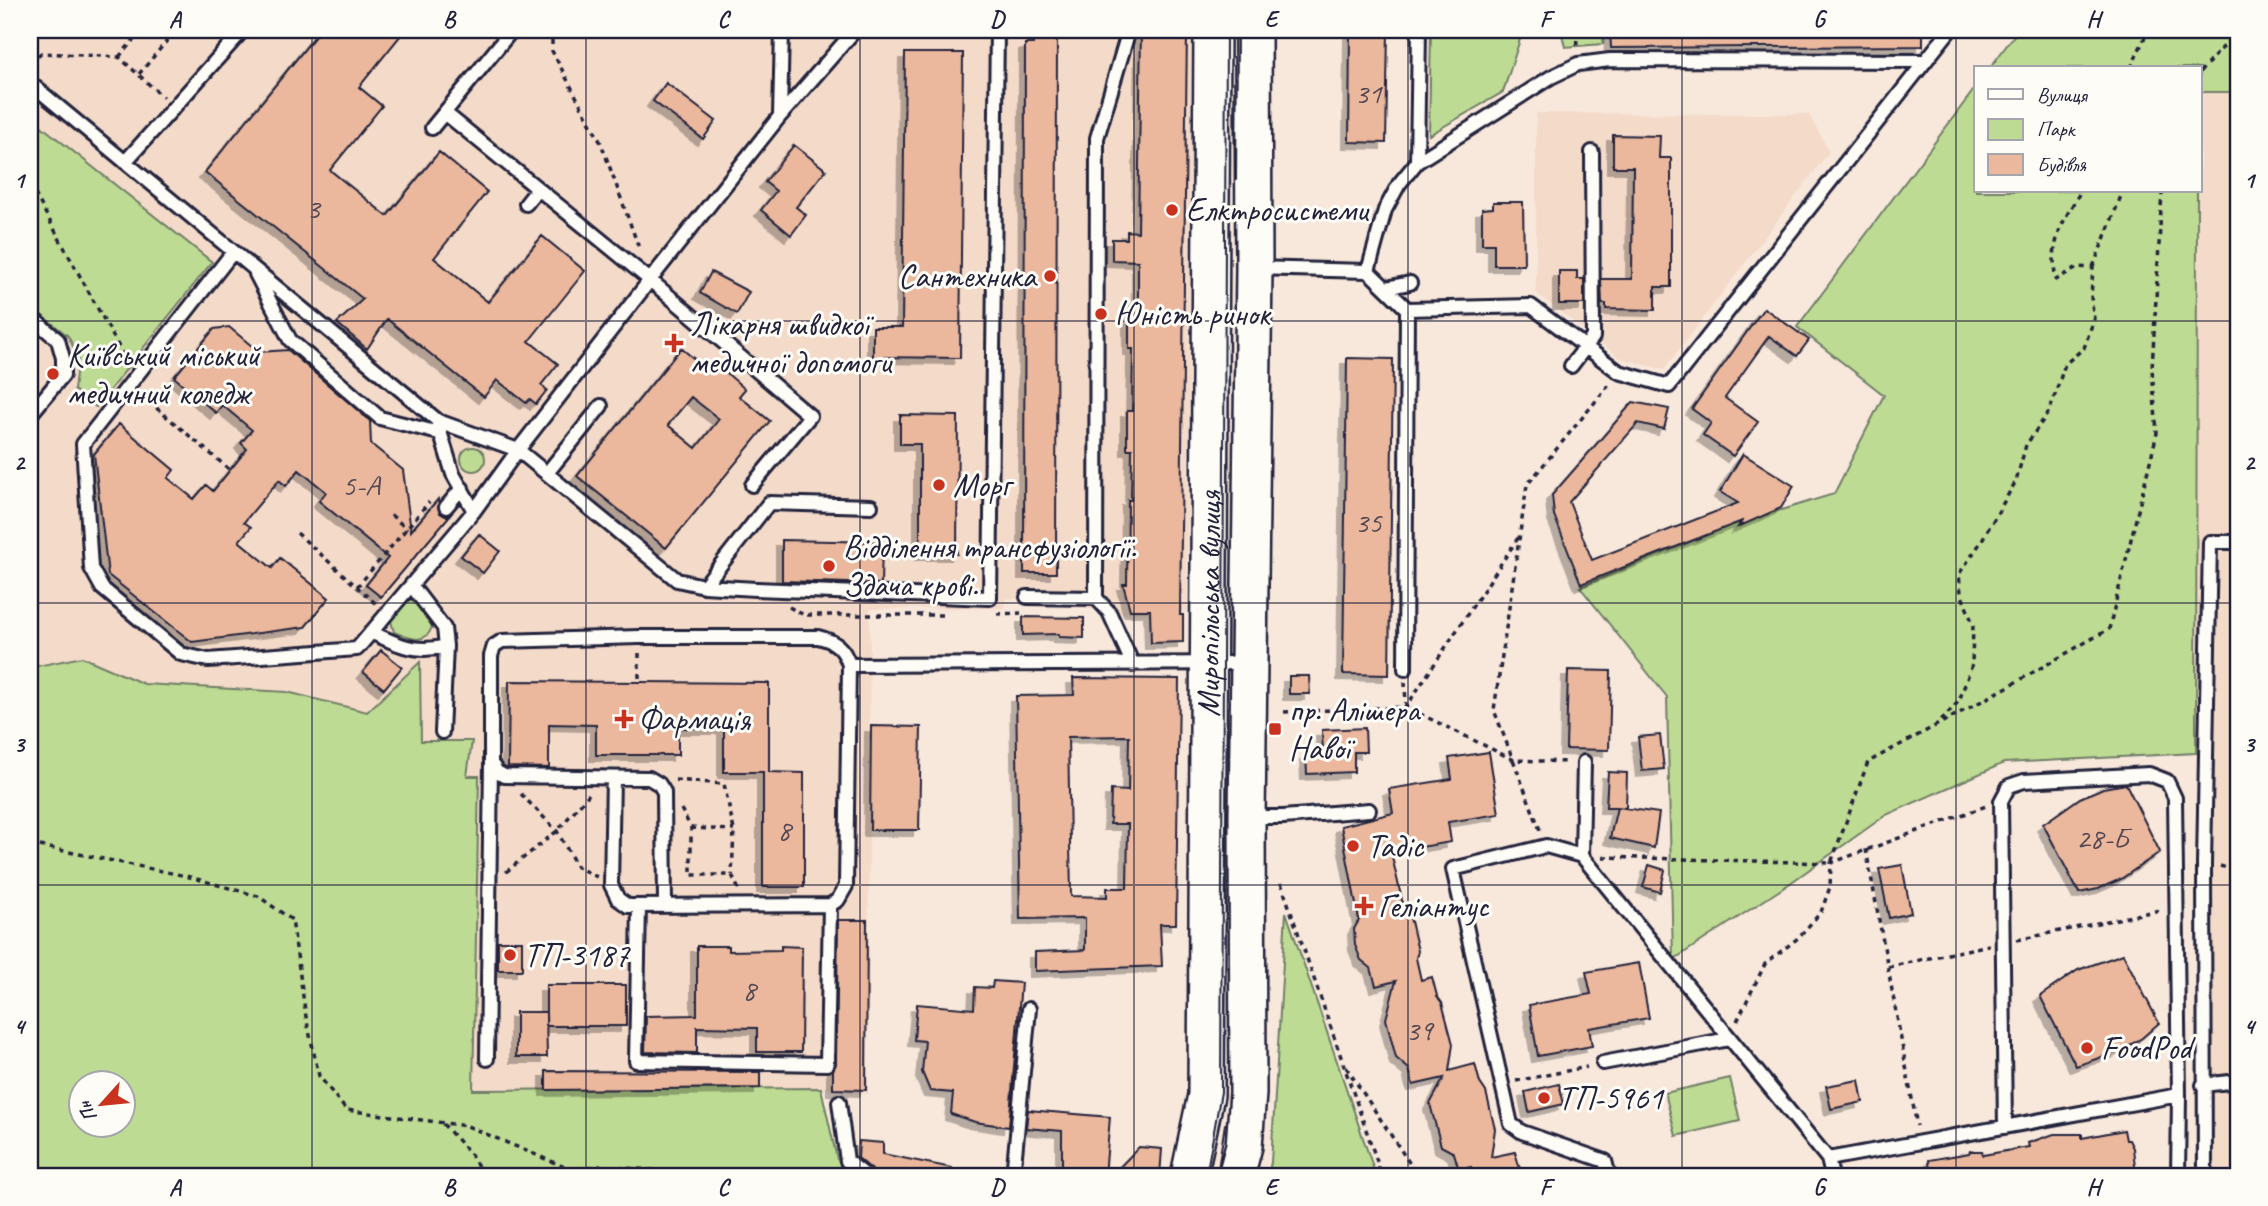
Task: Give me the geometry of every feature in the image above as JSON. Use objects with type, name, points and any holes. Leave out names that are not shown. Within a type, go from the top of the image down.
[{"type":"street","name":"Миропільська вулиця","points":[[1189,1176],[1206,1095],[1206,663],[1212,30]]},
{"type":"street","name":"Миропільська вулиця","points":[[1236,1176],[1244,1146],[1248,1093],[1247,817],[1254,268],[1253,30]]},
{"type":"lane","points":[[125,162],[243,30]]},
{"type":"lane","points":[[432,128],[512,30]]},
{"type":"lane","points":[[780,116],[782,30]]},
{"type":"lane","points":[[233,251],[83,444],[91,568],[102,588],[181,654],[208,660],[357,649],[474,510],[780,116],[855,30]]},
{"type":"lane","points":[[253,268],[290,340],[380,418],[438,427],[518,450],[677,580],[704,586],[990,598],[997,30]]},
{"type":"lane","points":[[1129,30],[1097,138],[1096,598],[1109,612],[1133,665]]},
{"type":"lane","points":[[1417,162],[1419,30]]},
{"type":"lane","points":[[1254,268],[1368,271],[1408,309],[1531,306],[1619,372],[1669,386],[1950,30]]},
{"type":"lane","points":[[1368,271],[1385,210],[1399,184],[1417,162],[1551,77],[1578,64],[1610,60],[1924,61]]},
{"type":"lane","points":[[30,83],[233,251],[438,427],[453,474],[474,510]]},
{"type":"lane","points":[[445,113],[650,280],[810,416],[752,485]]},
{"type":"lane","points":[[1571,366],[1593,337],[1592,152]]},
{"type":"lane","points":[[526,204],[537,190]]},
{"type":"lane","points":[[1386,288],[1410,283]]},
{"type":"lane","points":[[1405,669],[1408,309]]},
{"type":"lane","points":[[30,316],[58,340],[63,358],[63,375],[30,415]]},
{"type":"lane","points":[[547,473],[601,406]]},
{"type":"lane","points":[[446,506],[462,488]]},
{"type":"lane","points":[[704,586],[769,503],[871,506]]},
{"type":"lane","points":[[2206,1176],[2203,1085],[2204,849],[2210,542],[2238,542]]},
{"type":"lane","points":[[411,585],[444,628],[446,646],[442,732]]},
{"type":"lane","points":[[1027,597],[1096,598]]},
{"type":"lane","points":[[371,632],[404,648],[433,650],[446,646]]},
{"type":"lane","points":[[487,1059],[491,656],[494,646],[502,641],[639,637],[818,637],[832,640],[845,653],[849,665],[846,886],[838,900],[830,905],[628,906],[618,899],[611,885],[609,778]]},
{"type":"lane","points":[[849,665],[1249,663]]},
{"type":"lane","points":[[1582,856],[1584,762]]},
{"type":"lane","points":[[491,763],[497,772],[504,776],[649,778],[659,784],[664,792],[665,906]]},
{"type":"lane","points":[[2005,1127],[2001,801],[2009,786],[2024,781],[2149,774],[2166,781],[2175,798],[2178,1175]]},
{"type":"lane","points":[[1247,817],[1369,810]]},
{"type":"lane","points":[[1609,1176],[1605,1161],[1516,1130],[1508,1117],[1453,869],[1546,846],[1582,856],[1828,1159],[1832,1176]]},
{"type":"lane","points":[[639,906],[636,1061],[827,1063],[830,905]]},
{"type":"lane","points":[[1013,1176],[1029,1009]]},
{"type":"lane","points":[[1603,1063],[1729,1039]]},
{"type":"lane","points":[[2203,1085],[2238,1081]]},
{"type":"lane","points":[[1828,1159],[2179,1095]]},
{"type":"lane","points":[[839,1102],[846,1161],[866,1176]]},
{"type":"path","points":[[119,57],[142,30]]},
{"type":"path","points":[[139,74],[176,30]]},
{"type":"path","points":[[552,30],[552,51],[601,144],[650,280]]},
{"type":"path","points":[[2133,66],[2148,30]]},
{"type":"path","points":[[2202,70],[2238,31]]},
{"type":"path","points":[[30,62],[41,53],[119,57],[174,107]]},
{"type":"path","points":[[30,185],[132,382],[230,470]]},
{"type":"path","points":[[2080,192],[2059,227],[2052,260],[2056,280],[2077,267],[2093,268]]},
{"type":"path","points":[[1940,723],[1959,701],[1972,665],[1973,624],[1961,593],[1959,574],[2016,481],[2026,445],[2050,410],[2065,364],[2084,348],[2094,318],[2091,297],[2093,268],[2123,192]]},
{"type":"path","points":[[1729,1039],[1766,964],[1798,938],[1821,912],[1830,887],[1831,863],[1868,762],[2109,629],[2157,433],[2152,369],[2162,192]]},
{"type":"path","points":[[1546,846],[1494,710],[1527,485],[1619,372]]},
{"type":"path","points":[[357,587],[453,474]]},
{"type":"path","points":[[391,515],[407,529]]},
{"type":"path","points":[[297,533],[387,614]]},
{"type":"path","points":[[1405,669],[1406,707],[1514,760],[1584,762]]},
{"type":"path","points":[[639,673],[639,682]]},
{"type":"path","points":[[504,776],[557,831],[577,867],[611,885]]},
{"type":"path","points":[[490,885],[557,831],[609,778]]},
{"type":"path","points":[[649,778],[724,784],[734,830],[732,875],[746,906]]},
{"type":"path","points":[[678,804],[691,828],[691,875],[732,875]]},
{"type":"path","points":[[1582,856],[1831,863],[1969,811]]},
{"type":"path","points":[[691,828],[734,830]]},
{"type":"path","points":[[30,844],[186,876],[258,896],[292,920],[306,1017],[319,1076],[346,1110],[467,1126],[572,1170]]},
{"type":"path","points":[[1866,849],[1920,1142]]},
{"type":"path","points":[[1281,883],[1382,1176]]},
{"type":"path","points":[[2006,942],[2177,906]]},
{"type":"path","points":[[1888,967],[1993,945]]},
{"type":"path","points":[[1342,1060],[1418,1176]]},
{"type":"path","points":[[1501,1084],[1603,1063]]},
{"type":"path","points":[[441,1122],[471,1155],[484,1176]]},
{"type":"path","points":[[548,1176],[598,1166],[664,1171],[686,1176]]},
{"type":"shaded area","points":[[30,30],[1192,30],[1187,612],[1128,614],[1007,598],[1005,608],[870,609],[868,1094],[821,1088],[473,1090],[479,776],[115,785],[30,748]]},
{"type":"shaded area","points":[[2202,92],[2238,92],[2238,1176],[2195,1176],[2197,192],[2202,192]]},
{"type":"shaded area","points":[[1536,113],[1809,114],[1829,152],[1664,370],[1620,358],[1536,293]]},
{"type":"green space","points":[[1431,30],[1523,30],[1503,92],[1429,135]]},
{"type":"green space","points":[[1561,30],[1604,30],[1603,44],[1565,47]]},
{"type":"green space","points":[[2018,30],[2238,30],[2238,92],[2202,92],[2202,66],[1991,66]]},
{"type":"green space","points":[[1974,90],[1974,192],[2197,192],[2196,753],[2004,763],[1886,815],[1786,886],[1673,960],[1667,697],[1580,587],[1729,526],[1834,494],[1884,395],[1797,327]]},
{"type":"green space","points":[[30,117],[212,262],[96,407],[74,390],[78,357],[68,336],[30,306]]},
{"type":"green space","points":[[473,447],[482,450],[485,459],[482,468],[473,471],[464,468],[461,459],[464,450]]},
{"type":"green space","points":[[405,600],[417,600],[432,627],[421,639],[394,632],[391,621],[396,608]]},
{"type":"green space","points":[[82,657],[144,684],[287,692],[367,712],[420,662],[421,741],[472,741],[467,776],[479,776],[473,1090],[821,1088],[837,1159],[856,1176],[30,1176],[30,662],[33,667]]},
{"type":"green space","points":[[1286,912],[1376,1176],[1268,1176]]},
{"type":"green space","points":[[1730,1078],[1740,1121],[1676,1136],[1665,1093]]},
{"type":"building","points":[[320,30],[405,30],[359,87],[382,106],[330,170],[387,216],[439,152],[487,192],[434,258],[488,302],[542,236],[585,271],[529,341],[558,364],[541,385],[547,390],[536,404],[530,399],[526,403],[497,380],[484,397],[387,319],[367,349],[337,323],[363,299],[205,172]]},
{"type":"building","points":[[1033,30],[1057,30],[1056,573],[1024,573],[1025,44],[1033,44]]},
{"type":"building","points":[[1141,30],[1187,30],[1180,615],[1183,615],[1183,642],[1151,643],[1150,610],[1130,610],[1123,584],[1127,584],[1128,500],[1131,500],[1132,449],[1127,449],[1127,411],[1132,411],[1133,349],[1129,349],[1129,305],[1138,304],[1138,261],[1112,260],[1112,239],[1127,239],[1127,231],[1138,232]]},
{"type":"building","points":[[1350,30],[1388,30],[1386,143],[1349,142]]},
{"type":"building","points":[[1610,30],[1923,30],[1923,46],[1611,48]]},
{"type":"building","points":[[905,53],[963,53],[960,358],[873,357],[873,327],[902,327]]},
{"type":"building","points":[[666,83],[716,121],[703,139],[653,101]]},
{"type":"building","points":[[1613,135],[1660,136],[1659,158],[1671,158],[1671,287],[1655,287],[1655,310],[1606,309],[1606,304],[1602,304],[1601,279],[1632,279],[1633,167],[1613,167]]},
{"type":"building","points":[[794,145],[826,170],[796,207],[806,215],[791,235],[761,210],[776,191],[765,182]]},
{"type":"building","points":[[1493,202],[1523,202],[1524,265],[1494,265],[1494,244],[1482,244],[1482,209],[1493,208]]},
{"type":"building","points":[[1559,271],[1577,271],[1577,279],[1584,279],[1584,304],[1559,304]]},
{"type":"building","points":[[711,272],[749,292],[737,314],[700,293]]},
{"type":"building","points":[[1764,308],[1809,340],[1797,356],[1769,336],[1725,398],[1758,422],[1733,456],[1703,435],[1711,423],[1692,409]]},
{"type":"building","points":[[229,327],[259,352],[288,350],[370,421],[371,444],[403,470],[411,531],[438,499],[440,513],[445,516],[451,514],[381,597],[366,585],[388,558],[319,501],[326,492],[299,470],[286,486],[279,480],[244,522],[251,527],[239,541],[272,568],[280,558],[329,598],[305,627],[192,642],[108,575],[94,454],[119,424],[174,470],[168,478],[194,499],[206,485],[213,491],[247,449],[241,443],[252,430],[222,405],[216,413],[174,377],[214,329]]},
{"type":"building","points":[[681,348],[709,371],[715,363],[745,389],[739,396],[770,421],[666,548],[577,476]],"holes":[[[691,397],[719,419],[696,448],[668,425]]]},
{"type":"building","points":[[1347,358],[1393,359],[1389,675],[1343,674]]},
{"type":"building","points":[[1633,402],[1669,409],[1664,429],[1638,423],[1569,502],[1592,560],[1738,503],[1720,492],[1743,454],[1794,486],[1781,508],[1738,527],[1742,521],[1581,584],[1554,515],[1552,495]]},
{"type":"building","name":"Морг","points":[[900,415],[958,416],[957,554],[920,554],[920,444],[900,444]]},
{"type":"building","points":[[479,534],[500,551],[483,573],[461,556]]},
{"type":"building","name":"Відділення трансфузіології. Здача крові.","points":[[782,540],[882,542],[881,584],[782,581]]},
{"type":"building","points":[[1023,617],[1084,618],[1084,638],[1059,637],[1059,634],[1023,635]]},
{"type":"building","points":[[381,650],[402,667],[384,689],[363,672]]},
{"type":"building","points":[[1568,670],[1611,671],[1609,750],[1566,749]]},
{"type":"building","points":[[1289,676],[1309,676],[1310,694],[1289,694]]},
{"type":"building","points":[[1073,678],[1179,679],[1176,924],[1160,924],[1162,966],[1035,971],[1035,952],[1085,950],[1085,918],[1020,919],[1016,696],[1074,695]],"holes":[[[1129,736],[1128,791],[1111,790],[1110,824],[1128,824],[1127,888],[1107,888],[1107,897],[1071,896],[1068,737]]]},
{"type":"building","points":[[509,681],[769,683],[769,772],[804,773],[804,887],[763,887],[763,772],[724,772],[724,728],[678,728],[678,755],[596,755],[596,725],[549,724],[549,768],[508,767]]},
{"type":"building","points":[[871,726],[921,727],[919,830],[870,830]]},
{"type":"building","points":[[1365,728],[1366,752],[1354,752],[1354,772],[1307,774],[1306,754],[1323,753],[1322,730]]},
{"type":"building","points":[[1660,735],[1664,769],[1642,771],[1638,737]]},
{"type":"building","points":[[1489,752],[1499,814],[1448,822],[1451,842],[1391,852],[1404,909],[1410,917],[1418,951],[1416,958],[1421,980],[1432,977],[1453,1044],[1449,1071],[1475,1064],[1480,1083],[1486,1092],[1495,1129],[1491,1157],[1515,1152],[1522,1176],[1473,1176],[1471,1167],[1459,1170],[1454,1153],[1441,1146],[1430,1104],[1444,1078],[1413,1085],[1409,1069],[1396,1058],[1386,1019],[1396,981],[1376,986],[1371,968],[1361,960],[1355,945],[1354,929],[1359,920],[1341,826],[1393,813],[1389,789],[1452,779],[1449,758]]},
{"type":"building","points":[[1608,772],[1627,773],[1626,808],[1618,807],[1659,813],[1654,848],[1610,838],[1617,807],[1606,807]]},
{"type":"building","points":[[2126,784],[2160,852],[2121,879],[2098,889],[2079,893],[2043,824],[2080,798],[2103,788]]},
{"type":"building","points":[[1649,865],[1665,870],[1660,892],[1643,887]]},
{"type":"building","points":[[1902,865],[1911,913],[1889,918],[1879,869]]},
{"type":"building","points":[[838,920],[867,920],[866,1090],[833,1089],[833,1070],[836,1064]]},
{"type":"building","name":"ТП-3187","points":[[498,941],[522,941],[522,970],[498,970]]},
{"type":"building","points":[[697,946],[729,946],[729,951],[781,950],[781,946],[802,947],[801,1052],[757,1052],[757,1028],[697,1027],[697,1053],[645,1052],[646,1016],[697,1015]]},
{"type":"building","points":[[2123,954],[2159,1023],[2142,1038],[2119,1051],[2076,1066],[2040,996],[2078,970]]},
{"type":"building","points":[[1639,963],[1649,1018],[1589,1028],[1592,1046],[1538,1056],[1529,1005],[1591,994],[1586,972]]},
{"type":"building","points":[[993,981],[1021,983],[1009,1127],[975,1122],[951,1114],[953,1093],[930,1091],[922,1072],[925,1041],[914,1040],[917,1004],[974,1009],[975,987],[992,988]]},
{"type":"building","points":[[546,985],[626,985],[626,1026],[546,1026]]},
{"type":"building","points":[[516,1012],[546,1012],[547,1057],[516,1057]]},
{"type":"building","points":[[546,1071],[760,1072],[760,1088],[546,1090]]},
{"type":"building","points":[[1859,1080],[1863,1102],[1831,1109],[1826,1086]]},
{"type":"building","name":"ТП-5961","points":[[1559,1084],[1564,1104],[1529,1112],[1525,1092]]},
{"type":"building","points":[[1028,1110],[1110,1117],[1105,1176],[1062,1176],[1062,1131],[1026,1128]]},
{"type":"building","points":[[2124,1130],[2126,1140],[2129,1140],[2133,1148],[2136,1176],[1930,1176],[1929,1160],[1970,1151],[1982,1151],[1983,1155],[2029,1147],[2028,1143],[2054,1134],[2082,1134],[2082,1138]]},
{"type":"building","points":[[859,1141],[883,1143],[883,1154],[952,1168],[952,1176],[875,1176],[858,1158]]},
{"type":"building","points":[[1139,1147],[1162,1149],[1160,1176],[1111,1176]]},
{"type":"tram line","points":[[1206,1176],[1221,1092],[1226,30]]},
{"type":"tram line","points":[[1236,180],[1237,30]]},
{"type":"tram line","points":[[1217,1176],[1225,1124]]},
{"type":"place","name":"Елктросистеми","points":[[1172,210]]},
{"type":"place","name":"Сантехника","points":[[1050,276]]},
{"type":"place","name":"Юність ринок","points":[[1101,314]]},
{"type":"place","name":"Лікарня швидкої медичної допомоги","points":[[674,343]]},
{"type":"place","name":"Київський міський медичний коледж","points":[[53,374]]},
{"type":"place","name":"Морг","points":[[939,485]]},
{"type":"place","name":"Відділення трансфузіології. Здача крові.","points":[[829,566]]},
{"type":"place","name":"Фармація","points":[[624,719]]},
{"type":"place","name":"пр. Алішера Навої","points":[[1275,729]]},
{"type":"place","name":"Тадіс","points":[[1353,846]]},
{"type":"place","name":"Геліантус","points":[[1364,906]]},
{"type":"place","name":"ТП-3187","points":[[510,955]]},
{"type":"place","name":"FoodPod","points":[[2087,1048]]},
{"type":"place","name":"ТП-5961","points":[[1544,1098]]}]
